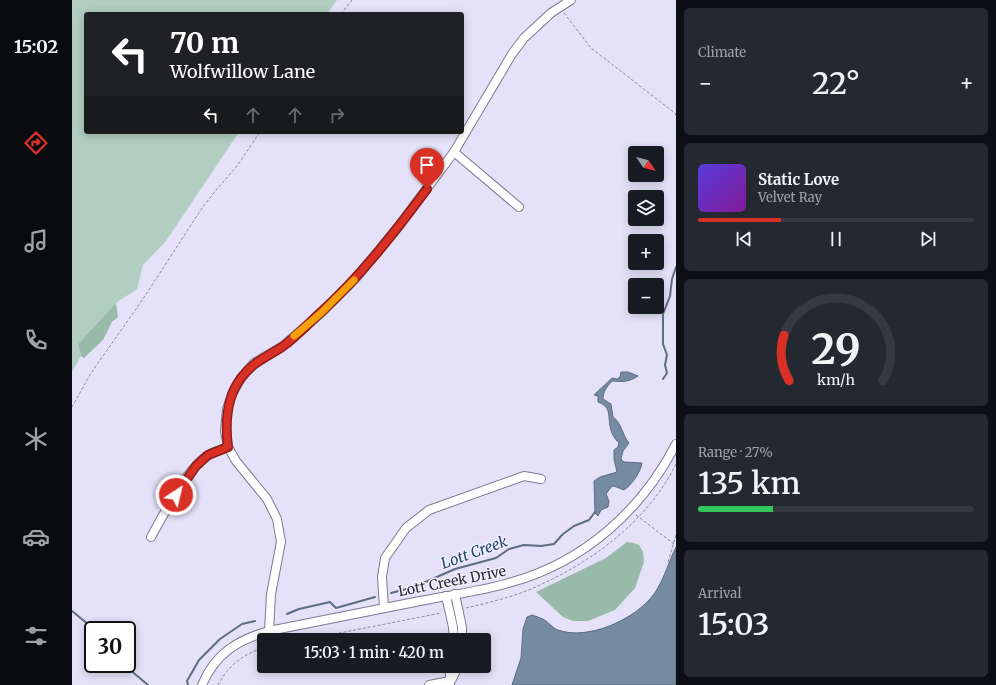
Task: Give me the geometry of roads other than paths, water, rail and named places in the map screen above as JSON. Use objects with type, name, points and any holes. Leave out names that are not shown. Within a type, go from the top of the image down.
[{"type":"street","points":[[269,632],[271,594],[281,542],[277,519],[267,499],[236,461],[228,447],[225,431],[227,409],[232,394],[240,378],[254,363],[283,346],[321,313],[355,279],[399,226],[454,152],[520,43],[551,13],[571,0]]},
{"type":"street","points":[[454,152],[519,207]]},
{"type":"street","name":"Lott Creek Drive","points":[[202,685],[205,677],[224,653],[246,639],[269,632],[511,583],[552,568],[586,548],[616,524],[630,510],[660,472],[676,444]]},
{"type":"street","points":[[151,537],[176,495],[196,466],[208,455],[228,447]]},
{"type":"street","points":[[384,608],[382,577],[385,558],[406,528],[429,510],[524,476],[541,479]]},
{"type":"street","points":[[455,594],[462,633]]},
{"type":"street","points":[[446,596],[453,633]]},
{"type":"street","points":[[429,685],[450,683],[455,673]]},
{"type":"water","points":[[621,372],[628,372],[638,376],[626,381],[612,381],[605,391],[603,399],[611,404],[613,417],[618,422],[629,443],[623,451],[621,459],[624,462],[642,463],[636,478],[627,488],[624,490],[614,486],[611,487],[606,494],[609,501],[608,507],[601,510],[598,516],[595,513],[594,481],[600,477],[617,472],[614,459],[614,450],[618,447],[619,443],[611,431],[607,409],[598,402],[598,396],[594,395],[612,378],[617,379],[620,377]]},
{"type":"water","points":[[676,547],[676,685],[512,685],[521,658],[523,629],[527,617],[532,615],[546,621],[556,629],[570,633],[583,633],[610,626],[636,612],[654,594],[661,583]]},
{"type":"waterway","name":"Lott Creek","points":[[663,379],[667,373],[665,365],[667,355],[663,344],[663,314],[670,296],[672,279],[676,267]]},
{"type":"waterway","name":"Lott Creek","points":[[391,593],[414,587],[455,569],[496,558],[509,549],[524,545],[541,546],[554,544],[563,534],[574,526],[589,520],[595,512]]},
{"type":"waterway","name":"Lott Creek","points":[[287,614],[299,609],[330,602],[336,608],[375,597]]},
{"type":"waterway","points":[[72,611],[84,621]]},
{"type":"waterway","points":[[188,685],[187,681],[199,660],[220,639],[242,624],[255,621]]},
{"type":"waterway","points":[[134,673],[148,685]]}]
